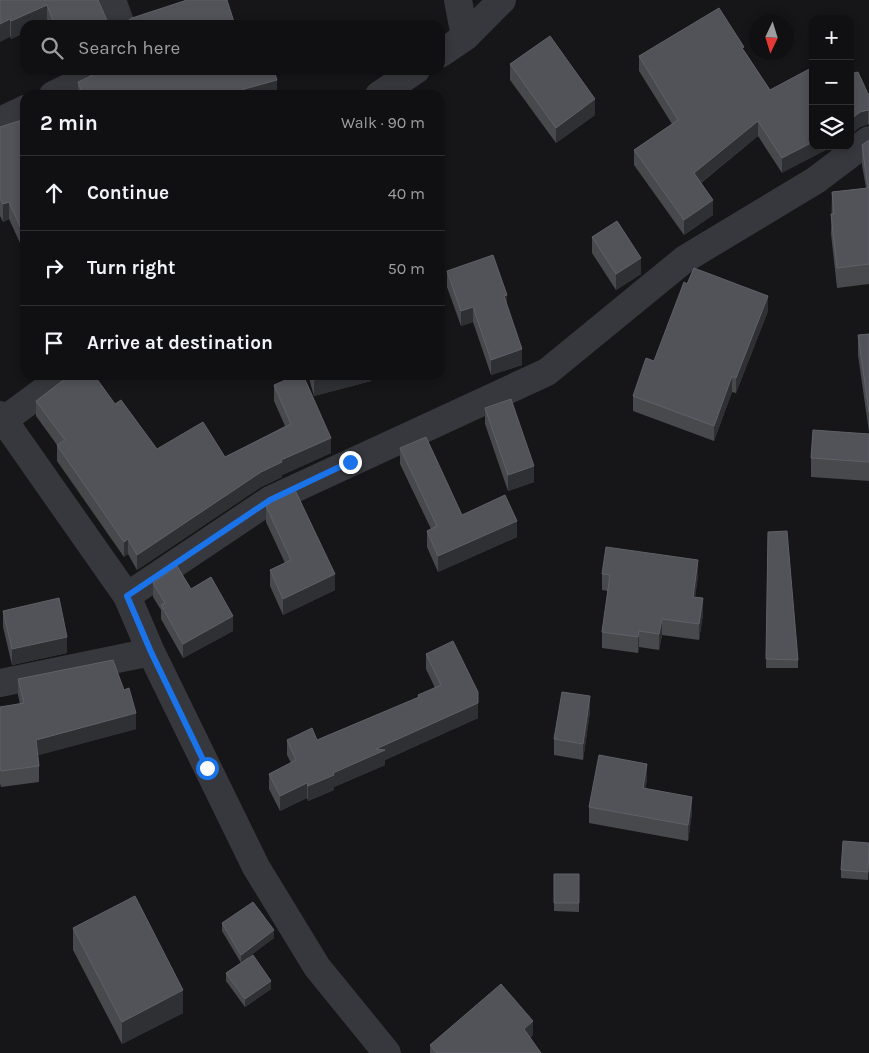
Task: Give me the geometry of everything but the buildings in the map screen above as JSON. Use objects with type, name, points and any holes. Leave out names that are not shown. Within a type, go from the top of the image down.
[{"type":"street","points":[[112,0],[119,20]]},
{"type":"street","points":[[458,0],[465,37]]},
{"type":"street","points":[[445,51],[465,37],[502,0]]},
{"type":"street","points":[[63,90],[94,75]]},
{"type":"street","points":[[386,90],[409,75]]},
{"type":"street","points":[[0,122],[20,112]]},
{"type":"street","points":[[127,596],[270,500],[547,372],[685,259],[816,180],[869,140]]},
{"type":"street","points":[[57,380],[2,418],[127,596],[151,652],[256,867],[317,967],[387,1053]]},
{"type":"street","points":[[0,683],[151,652]]},
{"type":"route","points":[[207,768],[151,652],[127,596],[270,500],[350,462]]}]
